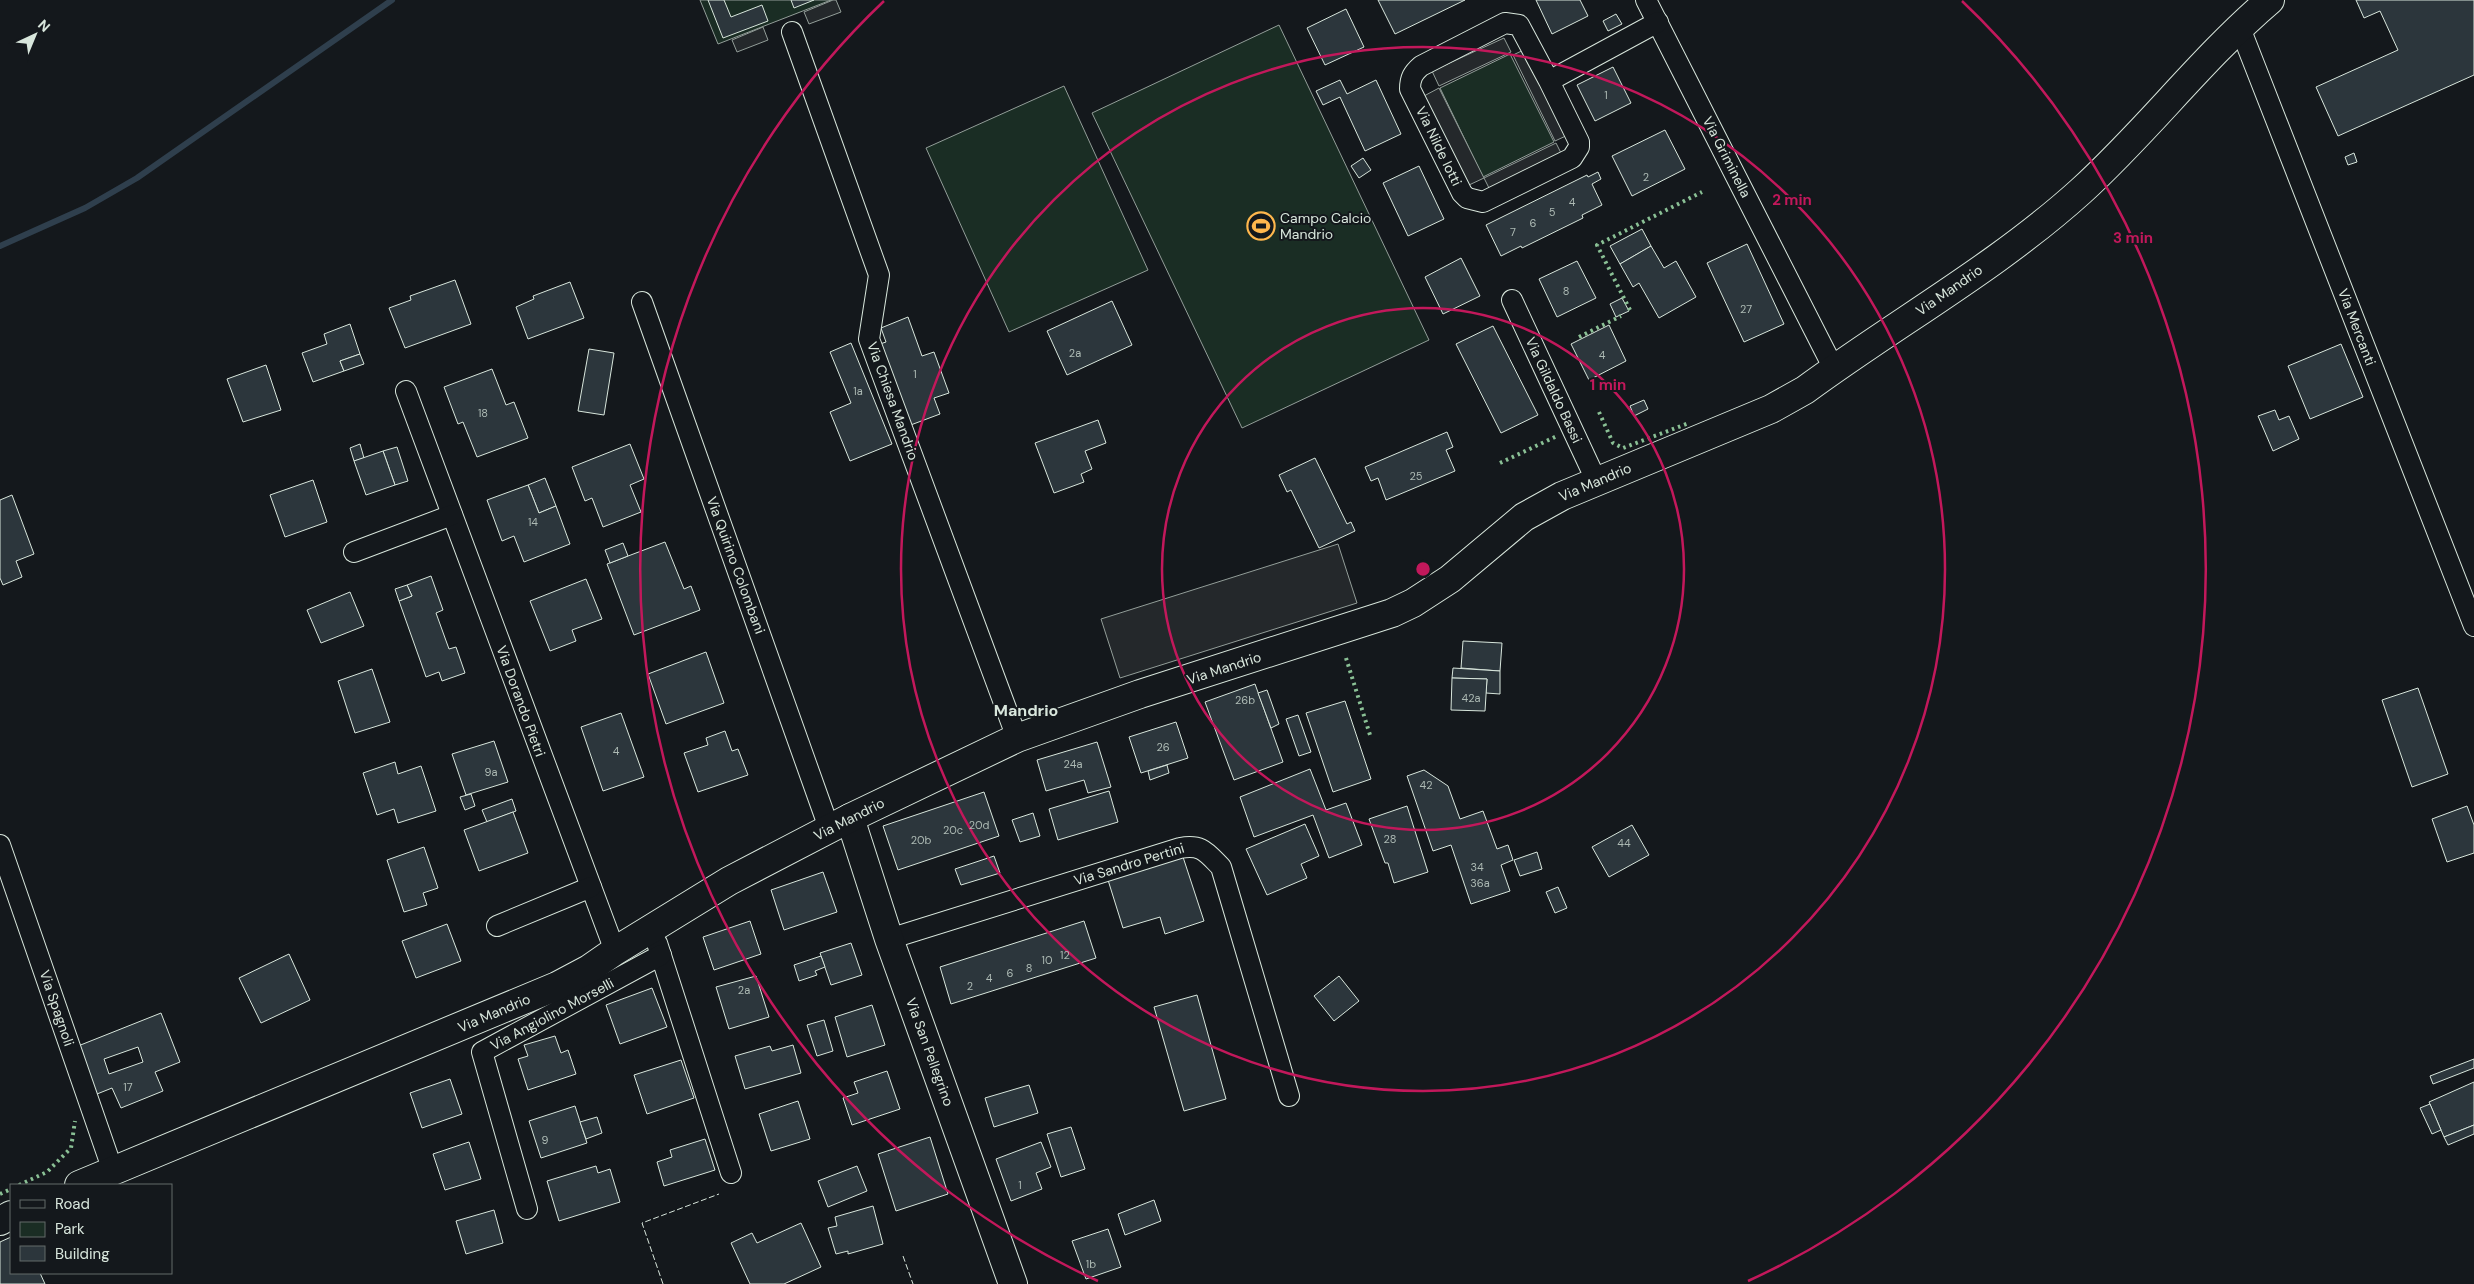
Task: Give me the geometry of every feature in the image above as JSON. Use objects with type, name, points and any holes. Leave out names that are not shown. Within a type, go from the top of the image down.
[{"type":"street","name":"Via Griminella","points":[[1646,0],[1834,368]]},
{"type":"street","name":"Via Mandrio","points":[[82,1184],[558,986],[589,969],[615,950],[730,881],[839,823],[1017,738],[1140,694],[1392,613],[1450,579],[1524,516],[1596,480],[1771,409],[1805,390],[1834,368],[1994,259],[2056,213],[2104,169],[2240,28],[2270,0]]},
{"type":"street","points":[[1549,81],[1658,22]]},
{"type":"street","name":"Via Nilde Iotti","points":[[1505,23],[1519,25],[1549,81],[1579,142],[1579,147],[1572,158],[1483,202],[1466,198],[1462,194],[1410,89],[1413,73],[1421,66],[1505,23]]},
{"type":"street","name":"Via Mercanti","points":[[2240,28],[2474,626]]},
{"type":"street","name":"Via Chiesa Mandrio","points":[[792,32],[879,274],[870,339],[1017,738]]},
{"type":"street","name":"Via Gildaldo Bassi","points":[[1512,300],[1596,480]]},
{"type":"street","name":"Via Quirino Colombani","points":[[642,302],[839,823]]},
{"type":"street","name":"Via Dorando Pietri","points":[[406,391],[615,950]]},
{"type":"street","points":[[354,552],[452,515]]},
{"type":"street","name":"Via San Pellegrino","points":[[839,823],[889,939],[1013,1284]]},
{"type":"street","name":"Via Spagnoli","points":[[0,845],[113,1171]]},
{"type":"street","name":"Via Sandro Pertini","points":[[889,939],[1180,848],[1192,846],[1200,848],[1221,867],[1289,1096]]},
{"type":"street","points":[[498,926],[591,887]]},
{"type":"street","points":[[652,929],[731,1173]]},
{"type":"street","name":"Via Angiolino Morselli","points":[[527,1210],[482,1052],[661,955]]},
{"type":"green space","points":[[700,0],[831,0],[718,44]]},
{"type":"green space","name":"Campo Calcio Mandrio","points":[[1279,25],[1429,340],[1242,428],[1092,113]]},
{"type":"green space","points":[[1510,54],[1554,142],[1483,177],[1440,88]]},
{"type":"green space","points":[[1064,86],[1148,270],[1009,332],[926,148]]},
{"type":"shaded area","points":[[836,0],[841,12],[809,24],[804,12]]},
{"type":"shaded area","points":[[763,27],[768,40],[737,52],[732,40]]},
{"type":"shaded area","points":[[1504,38],[1511,52],[1439,86],[1432,71]]},
{"type":"shaded area","points":[[1528,48],[1570,134],[1555,141],[1513,55]]},
{"type":"shaded area","points":[[1439,88],[1484,178],[1469,185],[1424,96]]},
{"type":"shaded area","points":[[1556,143],[1563,157],[1491,192],[1484,178]]},
{"type":"shaded area","points":[[1338,544],[1357,603],[1120,678],[1101,619]]},
{"type":"building","points":[[708,0],[724,0],[731,17],[762,5],[768,21],[723,38]]},
{"type":"building","points":[[791,0],[814,0],[794,8]]},
{"type":"building","points":[[1378,0],[1465,0],[1395,34]]},
{"type":"building","points":[[1536,0],[1580,0],[1588,16],[1552,34]]},
{"type":"building","points":[[2356,0],[2474,0],[2474,75],[2338,136],[2316,87],[2398,50],[2380,11],[2364,18]]},
{"type":"building","points":[[1346,9],[1364,47],[1325,65],[1307,28]]},
{"type":"building","points":[[1616,14],[1622,24],[1608,31],[1603,21]]},
{"type":"building","points":[[1613,67],[1631,103],[1595,121],[1577,85]]},
{"type":"building","points":[[1340,80],[1347,94],[1376,80],[1401,134],[1365,151],[1340,97],[1323,105],[1316,91]]},
{"type":"building","points":[[1665,130],[1685,169],[1632,196],[1612,156]]},
{"type":"building","points":[[2354,153],[2357,162],[2348,165],[2345,157]]},
{"type":"building","points":[[1363,158],[1371,170],[1359,178],[1351,166]]},
{"type":"building","points":[[1419,166],[1444,219],[1408,236],[1383,183]]},
{"type":"building","points":[[1598,172],[1601,179],[1592,184],[1602,205],[1582,215],[1583,218],[1522,248],[1521,246],[1501,256],[1486,225],[1587,175],[1588,177]]},
{"type":"building","points":[[1642,229],[1651,246],[1620,264],[1610,246]]},
{"type":"building","points":[[1747,244],[1784,324],[1744,342],[1707,263]]},
{"type":"building","points":[[1651,246],[1664,268],[1676,261],[1696,297],[1659,318],[1639,283],[1633,287],[1620,264]]},
{"type":"building","points":[[1461,258],[1480,296],[1443,314],[1425,277]]},
{"type":"building","points":[[1577,261],[1596,298],[1557,317],[1539,279]]},
{"type":"building","points":[[455,280],[471,324],[405,348],[389,308],[411,300],[410,296]]},
{"type":"building","points":[[570,282],[584,318],[528,339],[516,307],[534,299],[533,296]]},
{"type":"building","points":[[1622,298],[1629,311],[1616,317],[1610,304]]},
{"type":"building","points":[[1112,301],[1132,345],[1067,375],[1047,331]]},
{"type":"building","points":[[908,317],[922,356],[934,352],[949,393],[934,398],[940,414],[908,426],[877,345],[886,342],[881,328]]},
{"type":"building","points":[[350,324],[360,354],[340,361],[344,371],[313,382],[302,353],[327,344],[324,334]]},
{"type":"building","points":[[1609,325],[1626,361],[1589,380],[1571,344]]},
{"type":"building","points":[[1493,326],[1538,415],[1501,433],[1456,344]]},
{"type":"building","points":[[851,343],[892,444],[850,461],[830,412],[851,403],[830,352]]},
{"type":"building","points":[[2341,344],[2363,397],[2310,419],[2288,366]]},
{"type":"building","points":[[589,349],[614,353],[604,415],[578,411]]},
{"type":"building","points":[[360,354],[364,364],[344,371],[340,361]]},
{"type":"building","points":[[266,365],[281,410],[243,422],[227,379]]},
{"type":"building","points":[[492,369],[506,405],[514,402],[528,438],[477,457],[463,422],[458,424],[444,387]]},
{"type":"building","points":[[1644,400],[1648,409],[1634,416],[1630,406]]},
{"type":"building","points":[[2275,410],[2279,420],[2289,416],[2299,439],[2273,451],[2258,416]]},
{"type":"building","points":[[1098,420],[1106,443],[1085,451],[1092,469],[1081,474],[1084,482],[1054,493],[1035,443]]},
{"type":"building","points":[[1447,432],[1453,447],[1446,450],[1455,471],[1386,500],[1378,478],[1371,481],[1365,467]]},
{"type":"building","points":[[360,444],[364,458],[354,461],[350,448]]},
{"type":"building","points":[[630,444],[644,479],[630,485],[641,512],[603,527],[592,498],[585,501],[572,467]]},
{"type":"building","points":[[397,447],[408,481],[395,485],[383,451]]},
{"type":"building","points":[[383,451],[395,485],[366,495],[354,461]]},
{"type":"building","points":[[1315,458],[1347,524],[1351,522],[1355,531],[1319,548],[1291,490],[1287,492],[1279,475]]},
{"type":"building","points":[[545,478],[556,506],[539,513],[528,485]]},
{"type":"building","points":[[313,480],[327,522],[285,537],[270,495]]},
{"type":"building","points":[[528,485],[539,513],[556,506],[570,544],[524,562],[514,536],[502,541],[487,500]]},
{"type":"building","points":[[12,495],[34,554],[16,561],[22,577],[3,585],[0,578],[0,500]]},
{"type":"building","points":[[665,542],[684,589],[691,586],[700,610],[634,635],[607,564]]},
{"type":"building","points":[[623,543],[628,556],[610,563],[605,550]]},
{"type":"building","points":[[431,576],[443,610],[436,613],[449,649],[456,647],[465,673],[442,681],[439,672],[426,677],[399,601],[412,596],[407,585]]},
{"type":"building","points":[[586,579],[602,619],[572,630],[576,641],[550,651],[530,601]]},
{"type":"building","points":[[407,585],[412,596],[399,601],[395,589]]},
{"type":"building","points":[[350,592],[364,626],[321,643],[307,610]]},
{"type":"building","points":[[1463,641],[1502,643],[1500,671],[1461,668]]},
{"type":"building","points":[[706,652],[724,703],[666,724],[648,674]]},
{"type":"building","points":[[1453,668],[1500,671],[1500,694],[1486,693],[1487,679],[1452,678]]},
{"type":"building","points":[[372,669],[390,722],[355,733],[338,681]]},
{"type":"building","points":[[1452,678],[1487,679],[1485,711],[1451,710]]},
{"type":"building","points":[[1255,684],[1283,762],[1234,780],[1205,702]]},
{"type":"building","points":[[2418,688],[2448,774],[2412,787],[2382,700]]},
{"type":"building","points":[[1267,690],[1279,724],[1271,728],[1258,693]]},
{"type":"building","points":[[1345,701],[1371,779],[1333,792],[1306,713]]},
{"type":"building","points":[[621,713],[644,777],[603,791],[581,727]]},
{"type":"building","points":[[1298,715],[1311,752],[1299,756],[1286,719]]},
{"type":"building","points":[[1176,722],[1188,758],[1141,773],[1129,737]]},
{"type":"building","points":[[725,731],[732,751],[738,749],[748,775],[698,792],[684,753],[708,745],[706,738]]},
{"type":"building","points":[[494,741],[508,782],[466,795],[452,754]]},
{"type":"building","points":[[1097,742],[1111,787],[1088,793],[1084,780],[1046,791],[1037,760]]},
{"type":"building","points":[[395,762],[398,774],[421,766],[436,811],[398,823],[394,809],[377,815],[363,773]]},
{"type":"building","points":[[1167,765],[1169,773],[1150,780],[1148,771]]},
{"type":"building","points":[[1310,769],[1326,810],[1346,803],[1362,845],[1329,858],[1313,815],[1254,837],[1240,797]]},
{"type":"building","points":[[1424,770],[1448,786],[1460,819],[1483,811],[1497,849],[1508,845],[1513,860],[1501,865],[1510,891],[1471,904],[1451,845],[1433,851],[1407,776]]},
{"type":"building","points":[[1109,791],[1118,822],[1058,840],[1049,809]]},
{"type":"building","points":[[984,792],[999,836],[898,870],[883,826]]},
{"type":"building","points":[[471,794],[475,806],[465,810],[460,797]]},
{"type":"building","points":[[512,799],[516,811],[487,822],[482,810]]},
{"type":"building","points":[[1407,806],[1428,872],[1394,883],[1388,863],[1385,863],[1369,819]]},
{"type":"building","points":[[2467,806],[2474,825],[2474,853],[2447,862],[2432,819]]},
{"type":"building","points":[[513,812],[528,853],[479,871],[464,830]]},
{"type":"building","points":[[1033,813],[1040,836],[1020,842],[1012,820]]},
{"type":"building","points":[[1305,824],[1319,856],[1301,864],[1307,878],[1267,895],[1246,849]]},
{"type":"building","points":[[1632,825],[1649,855],[1609,877],[1592,847]]},
{"type":"building","points":[[424,847],[438,888],[423,893],[427,905],[404,912],[387,860]]},
{"type":"building","points":[[1537,852],[1542,869],[1520,876],[1514,860]]},
{"type":"building","points":[[994,856],[1000,873],[961,885],[955,869]]},
{"type":"building","points":[[1183,857],[1204,921],[1165,934],[1160,917],[1123,928],[1108,880]]},
{"type":"building","points":[[823,872],[837,912],[784,930],[771,890]]},
{"type":"building","points":[[1558,887],[1567,908],[1555,913],[1546,892]]},
{"type":"building","points":[[750,921],[761,954],[714,970],[703,937]]},
{"type":"building","points":[[1084,921],[1096,958],[951,1004],[940,967]]},
{"type":"building","points":[[447,924],[461,961],[416,978],[402,941]]},
{"type":"building","points":[[851,943],[862,975],[831,985],[820,953]]},
{"type":"building","points":[[289,954],[310,1000],[261,1023],[239,978]]},
{"type":"building","points":[[821,956],[825,967],[815,971],[817,975],[799,981],[794,965]]},
{"type":"building","points":[[756,976],[769,1017],[729,1029],[716,987]]},
{"type":"building","points":[[1339,976],[1359,1001],[1334,1021],[1314,996]]},
{"type":"building","points":[[652,988],[667,1027],[620,1044],[606,1005]]},
{"type":"building","points":[[1197,995],[1226,1099],[1184,1111],[1154,1007]]},
{"type":"building","points":[[872,1005],[885,1045],[847,1057],[835,1017]]},
{"type":"building","points":[[161,1013],[180,1062],[155,1072],[163,1091],[121,1108],[112,1088],[92,1096],[73,1048]],"holes":[[[138,1047],[143,1062],[109,1074],[104,1059]]]},
{"type":"building","points":[[824,1020],[833,1051],[817,1056],[807,1025]]},
{"type":"building","points":[[555,1036],[561,1053],[568,1050],[576,1074],[528,1090],[518,1059],[528,1056],[524,1045]]},
{"type":"building","points":[[793,1045],[801,1073],[745,1089],[735,1056],[770,1046],[772,1051]]},
{"type":"building","points":[[2474,1059],[2474,1068],[2433,1084],[2430,1076]]},
{"type":"building","points":[[681,1060],[694,1098],[647,1114],[634,1075]]},
{"type":"building","points":[[887,1071],[900,1109],[852,1125],[843,1098],[858,1093],[854,1082]]},
{"type":"building","points":[[450,1079],[462,1114],[422,1128],[410,1093]]},
{"type":"building","points":[[2474,1082],[2474,1125],[2444,1137],[2429,1102]]},
{"type":"building","points":[[1029,1085],[1038,1113],[994,1127],[985,1098]]},
{"type":"building","points":[[798,1101],[810,1139],[771,1151],[759,1114]]},
{"type":"building","points":[[2430,1104],[2441,1130],[2432,1134],[2420,1108]]},
{"type":"building","points":[[575,1106],[587,1143],[541,1158],[529,1121]]},
{"type":"building","points":[[597,1117],[602,1133],[586,1139],[580,1122]]},
{"type":"building","points":[[2474,1125],[2474,1134],[2448,1145],[2444,1137]]},
{"type":"building","points":[[1071,1127],[1085,1169],[1061,1177],[1047,1134]]},
{"type":"building","points":[[930,1137],[948,1194],[896,1211],[878,1154]]},
{"type":"building","points":[[705,1139],[715,1170],[664,1186],[657,1162],[672,1157],[670,1150]]},
{"type":"building","points":[[469,1142],[481,1179],[445,1190],[433,1154]]},
{"type":"building","points":[[1041,1142],[1051,1167],[1036,1173],[1042,1189],[1011,1201],[996,1159]]},
{"type":"building","points":[[596,1166],[598,1173],[610,1169],[620,1202],[559,1221],[547,1181]]},
{"type":"building","points":[[857,1166],[867,1191],[828,1207],[818,1181]]},
{"type":"building","points":[[1154,1200],[1161,1221],[1125,1235],[1118,1214]]},
{"type":"building","points":[[873,1206],[883,1244],[848,1254],[848,1251],[836,1254],[828,1228],[837,1226],[835,1217]]},
{"type":"building","points":[[494,1210],[503,1243],[466,1254],[456,1221]]},
{"type":"building","points":[[801,1223],[821,1267],[784,1284],[750,1284],[731,1243],[752,1233],[757,1243]]},
{"type":"building","points":[[1108,1229],[1121,1267],[1086,1279],[1072,1241]]},
{"type":"building","points":[[10,1237],[10,1274],[40,1274],[45,1284],[0,1284],[0,1242]]},
{"type":"waterway","points":[[0,246],[85,208],[137,178],[392,0]]},
{"type":"hedge","points":[[1630,310],[1597,245],[1702,192]]},
{"type":"hedge","points":[[1579,337],[1621,316]]},
{"type":"hedge","points":[[1599,412],[1613,443],[1623,448],[1689,423]]},
{"type":"hedge","points":[[1500,463],[1557,436]]},
{"type":"hedge","points":[[1346,658],[1370,735]]},
{"type":"hedge","points":[[21,1184],[47,1172],[71,1148],[75,1121]]},
{"type":"hedge","points":[[0,1194],[10,1189]]},
{"type":"fence","points":[[663,1284],[642,1223],[719,1194]]},
{"type":"fence","points":[[903,1256],[913,1284]]},
{"type":"place","name":"Campo Calcio Mandrio","points":[[1261,226]]},
{"type":"district","name":"Mandrio","points":[[1026,710]]}]
